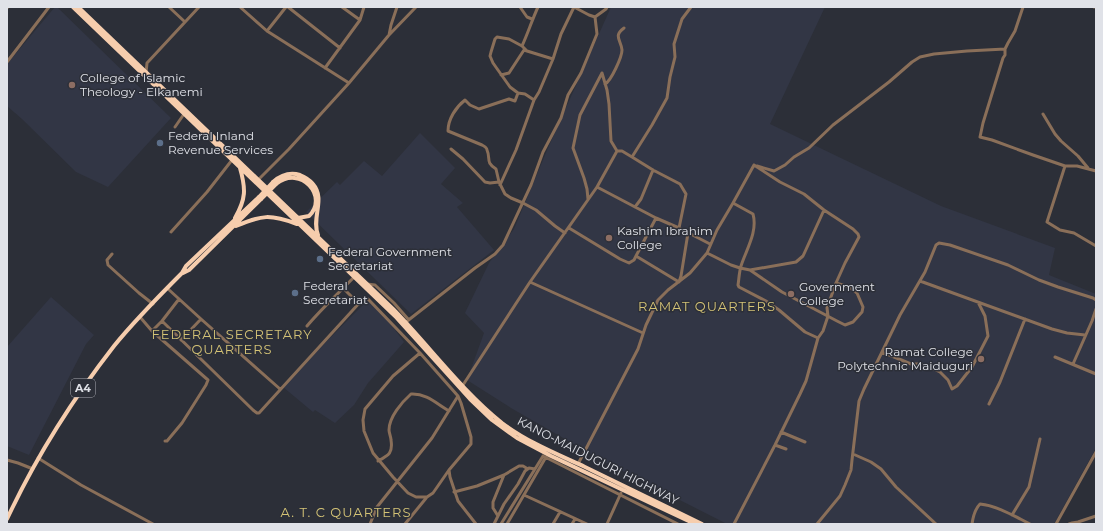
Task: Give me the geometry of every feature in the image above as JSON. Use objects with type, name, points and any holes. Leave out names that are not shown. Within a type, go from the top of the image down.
[{"type":"highway","name":"KANO-MAIDUGURI HIGHWAY","points":[[73,7],[299,224],[355,276],[367,284],[407,321],[484,407],[509,427],[545,449],[702,524]]},
{"type":"highway","name":"KANO-MAIDUGURI HIGHWAY","points":[[78,7],[319,237],[485,413],[501,426],[544,455],[622,492],[695,524]]},
{"type":"highway","points":[[232,226],[243,202],[245,188],[240,168]]},
{"type":"highway","name":"A4","points":[[7,519],[32,469],[55,430],[83,388],[115,346],[167,288],[182,273],[189,270],[284,175],[294,174],[304,177],[315,186],[319,198],[316,223],[319,237]]},
{"type":"highway","name":"A4","points":[[275,183],[288,178],[296,178],[306,182],[313,190],[316,199],[314,209],[309,216],[298,218]]},
{"type":"highway","points":[[232,226],[255,218],[265,217],[275,217],[299,224]]},
{"type":"street","points":[[7,62],[49,7]]},
{"type":"street","points":[[169,7],[185,22]]},
{"type":"street","points":[[146,73],[147,63],[199,7]]},
{"type":"street","points":[[240,7],[245,9],[267,31],[349,83]]},
{"type":"street","points":[[267,31],[287,7],[340,48]]},
{"type":"street","points":[[342,7],[360,20]]},
{"type":"street","points":[[326,68],[360,20],[364,7]]},
{"type":"street","points":[[389,35],[397,7]]},
{"type":"street","points":[[258,180],[349,83],[389,35],[416,7]]},
{"type":"street","points":[[520,7],[527,17],[532,20]]},
{"type":"street","points":[[522,46],[538,7]]},
{"type":"street","points":[[499,184],[505,176],[534,100],[539,92],[561,34],[574,7],[595,17]]},
{"type":"street","points":[[595,17],[607,7]]},
{"type":"street","points":[[632,156],[667,98],[675,57],[674,44],[682,19],[691,7]]},
{"type":"street","points":[[1023,7],[1015,31],[1005,49],[1005,54],[980,137],[1065,166],[1077,166],[1096,171]]},
{"type":"street","points":[[407,321],[495,254],[506,239],[523,203],[543,152],[560,118],[568,94],[581,73],[597,34],[595,17]]},
{"type":"street","points":[[606,84],[614,73],[622,52],[618,36],[620,31],[624,28]]},
{"type":"street","points":[[534,100],[525,94],[518,93],[510,87],[493,63],[490,52],[495,39],[497,37],[509,39],[522,46],[527,51],[553,58]]},
{"type":"street","points":[[754,165],[774,171],[785,165],[794,157],[809,148],[833,125],[920,57],[934,54],[1005,49]]},
{"type":"street","points":[[501,75],[509,72],[524,50],[527,51]]},
{"type":"street","points":[[137,64],[147,63]]},
{"type":"street","points":[[588,199],[584,178],[573,148],[580,115],[602,72],[606,84],[609,104],[610,141],[617,151]]},
{"type":"street","points":[[518,93],[515,101],[509,99],[479,110],[465,100],[456,108],[449,122],[448,130],[482,145],[488,150],[489,162],[496,169],[499,184],[505,194],[536,210],[565,233]]},
{"type":"street","points":[[175,127],[184,114]]},
{"type":"street","points":[[1043,114],[1061,141],[1078,156],[1088,168]]},
{"type":"street","points":[[451,149],[485,182],[499,184]]},
{"type":"street","points":[[617,151],[622,151],[632,156],[653,170],[680,184],[686,194],[679,228]]},
{"type":"street","points":[[463,385],[530,282],[597,187],[617,151]]},
{"type":"street","points":[[171,232],[207,192],[232,160]]},
{"type":"street","points":[[578,464],[638,349],[646,325],[658,300],[690,273],[707,253],[717,230],[754,165]]},
{"type":"street","points":[[734,524],[806,381],[818,338],[823,331],[828,316],[827,308],[836,283],[859,237],[853,229],[824,210],[804,194],[780,182],[754,165]]},
{"type":"street","points":[[1065,166],[1047,222],[1060,230],[1074,233],[1096,246]]},
{"type":"street","points":[[635,207],[641,199],[653,170]]},
{"type":"street","points":[[597,187],[710,244]]},
{"type":"street","points":[[733,203],[753,214],[755,220],[753,231],[740,268],[738,286],[766,301],[805,332],[818,338]]},
{"type":"street","points":[[707,253],[740,268],[750,270],[796,262],[801,258],[811,240],[824,210]]},
{"type":"street","points":[[569,228],[629,263],[634,260],[656,218]]},
{"type":"street","points":[[679,282],[688,233]]},
{"type":"street","points":[[817,524],[840,496],[846,485],[851,470],[859,401],[900,316],[920,281],[936,246],[939,243],[979,254],[1008,265],[1039,280],[1096,300]]},
{"type":"street","points":[[112,254],[107,260],[108,265],[152,304]]},
{"type":"street","points":[[636,256],[679,282]]},
{"type":"street","points":[[750,270],[782,292],[845,325],[853,322],[862,312],[863,307],[857,293],[848,287],[836,283]]},
{"type":"street","points":[[307,326],[355,276]]},
{"type":"street","points":[[920,281],[1025,319],[1068,333],[1085,335]]},
{"type":"street","points":[[530,282],[643,333]]},
{"type":"street","points":[[167,288],[280,389]]},
{"type":"street","points":[[344,288],[359,304]]},
{"type":"street","points":[[162,321],[257,413],[359,304],[365,298],[368,298],[458,396],[472,440],[471,444],[449,470],[433,493],[405,524]]},
{"type":"street","points":[[152,331],[179,299]]},
{"type":"street","points":[[882,352],[911,364],[925,365],[940,372],[948,380],[952,389],[957,386],[972,366],[988,336],[985,316],[978,302]]},
{"type":"street","points":[[1073,364],[1096,309]]},
{"type":"street","points":[[140,317],[152,331],[208,380],[182,423],[165,441]]},
{"type":"street","points":[[182,340],[201,319]]},
{"type":"street","points":[[989,404],[1000,382],[1025,319]]},
{"type":"street","points":[[420,353],[393,376],[384,386],[365,409],[363,420],[364,431],[370,448],[378,460],[408,493],[416,497],[428,497]]},
{"type":"street","points":[[1056,357],[1096,374]]},
{"type":"street","points":[[378,460],[389,455],[391,452],[392,442],[389,431],[393,416],[400,405],[412,394],[424,395],[449,411]]},
{"type":"street","points":[[370,524],[377,507],[432,438],[458,396]]},
{"type":"street","points":[[781,432],[805,442]]},
{"type":"street","points":[[1012,515],[1029,487],[1040,439]]},
{"type":"street","points":[[775,445],[786,449]]},
{"type":"street","points":[[1056,524],[1096,452]]},
{"type":"street","points":[[853,454],[872,462],[881,468],[896,487],[936,524]]},
{"type":"street","points":[[501,524],[544,455]]},
{"type":"street","points":[[507,524],[524,495],[544,455]]},
{"type":"street","points":[[38,458],[81,485],[153,524]]},
{"type":"street","points":[[7,460],[32,469]]},
{"type":"street","points":[[454,492],[477,486],[504,475],[519,466],[524,466],[528,469],[535,469]]},
{"type":"street","points":[[494,524],[504,504],[528,469]]},
{"type":"street","points":[[449,470],[454,492],[458,501],[476,524]]},
{"type":"street","points":[[498,516],[493,508],[493,502],[504,475]]},
{"type":"street","points":[[607,524],[622,492],[678,524]]},
{"type":"street","points":[[524,495],[587,524]]},
{"type":"street","points":[[972,524],[978,505],[980,504],[999,509],[1030,524]]},
{"type":"street","points":[[553,524],[560,512]]},
{"type":"street","points":[[1069,524],[1096,516]]},
{"type":"street","points":[[572,524],[575,519]]},
{"type":"shaded area","name":"College of Islamic Theology - Elkanemi","points":[[55,7],[57,7],[171,118],[108,187],[76,172],[7,106],[7,64]]},
{"type":"shaded area","points":[[611,7],[825,7],[770,124],[941,206],[1055,248],[1049,275],[1096,294],[1096,448],[1054,524],[727,524],[605,462],[511,408],[467,380],[484,333],[465,313],[489,263],[514,229],[548,148]]},
{"type":"shaded area","points":[[420,133],[455,168],[441,184],[463,203],[457,207],[494,250],[411,314],[306,212],[337,182],[340,185],[364,161],[382,176]]},
{"type":"shaded area","points":[[51,297],[94,335],[86,344],[29,455],[7,446],[7,347]]},
{"type":"shaded area","points":[[368,300],[387,319],[404,342],[368,383],[354,405],[335,423],[315,410],[313,412],[283,387]]},
{"type":"place","name":"College of Islamic Theology - Elkanemi","points":[[72,85]]},
{"type":"place","name":"Federal Inland Revenue Services","points":[[160,143]]},
{"type":"place","name":"Kashim Ibrahim College","points":[[609,238]]},
{"type":"place","name":"Federal Government Secretariat","points":[[320,259]]},
{"type":"place","name":"Federal Secretariat","points":[[295,293]]},
{"type":"place","name":"Government College","points":[[791,294]]},
{"type":"place","name":"Ramat College Polytechnic Maiduguri","points":[[981,359]]},
{"type":"district","name":"RAMAT QUARTERS","points":[[707,306]]},
{"type":"district","name":"FEDERAL SECRETARY QUARTERS","points":[[232,342]]},
{"type":"district","name":"A. T. C QUARTERS","points":[[346,512]]}]
